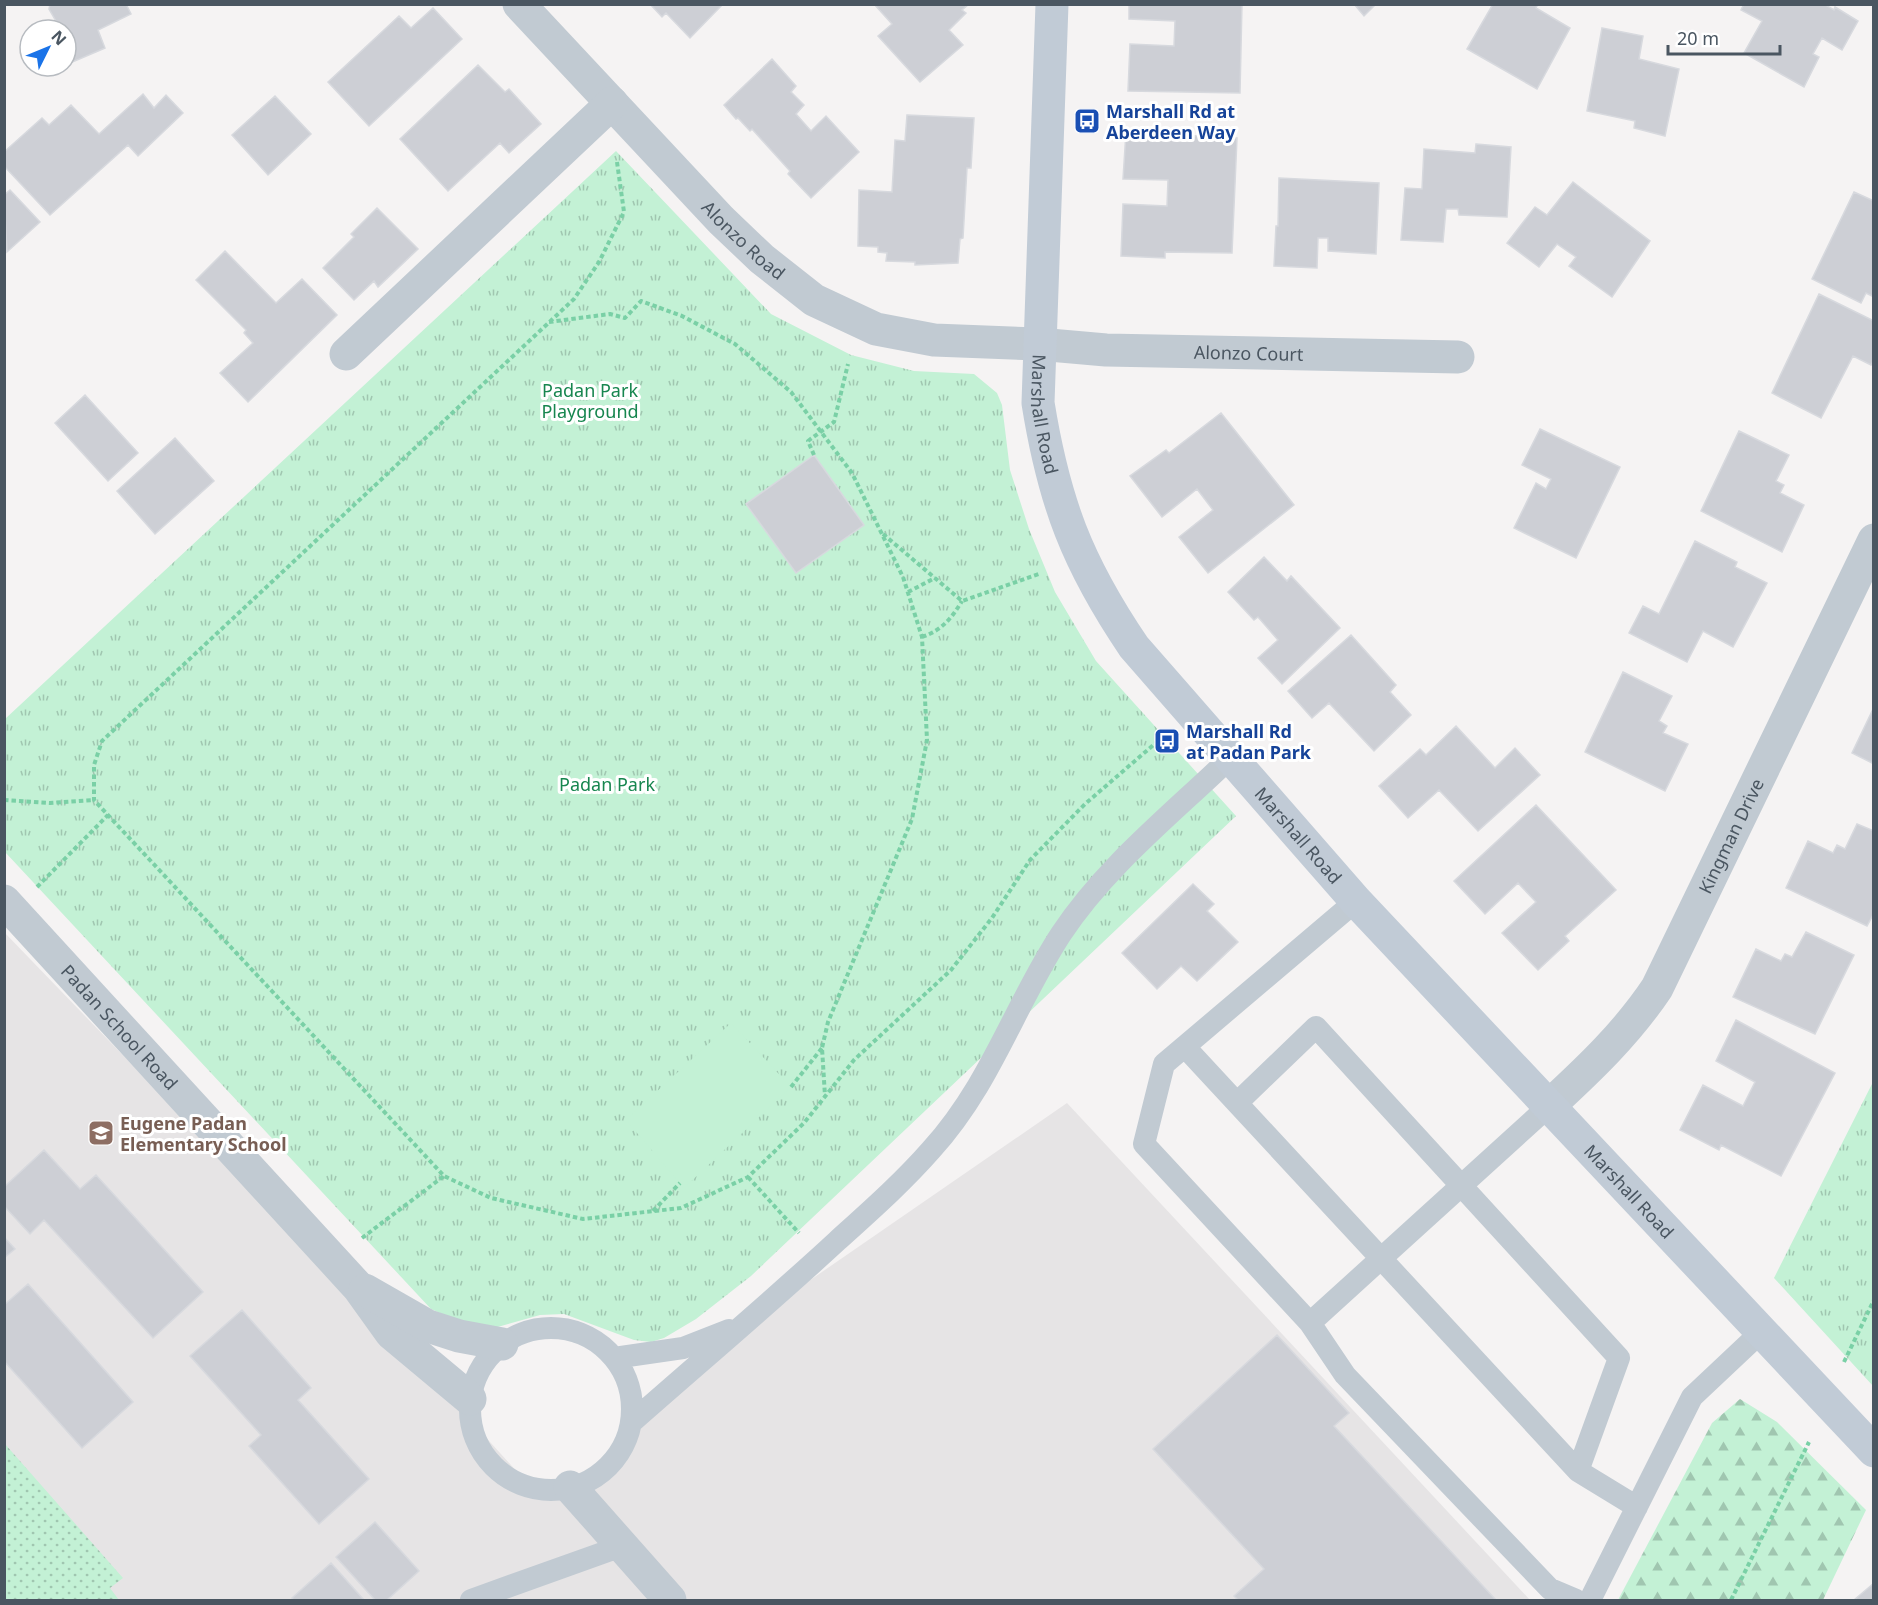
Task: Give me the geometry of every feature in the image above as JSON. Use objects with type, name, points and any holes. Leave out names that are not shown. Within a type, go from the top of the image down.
[{"type":"street","name":"Alonzo Road","points":[[519,4],[601,114],[762,259],[814,300],[846,317],[906,337],[973,343],[1038,344]]},
{"type":"street","name":"Marshall Road","points":[[1052,4],[1038,344],[1038,403],[1047,460],[1066,525],[1084,566],[1108,609],[1134,647],[1356,901],[1550,1105],[1760,1333],[1874,1451]]},
{"type":"street","points":[[346,354],[601,114]]},
{"type":"street","name":"Alonzo Court","points":[[1038,344],[1106,350],[1458,357]]},
{"type":"street","name":"Kingman Drive","points":[[1550,1105],[1599,1059],[1642,1010],[1657,988],[1874,540]]},
{"type":"street","name":"Padan School Road","points":[[4,901],[358,1287],[392,1333],[470,1399]]},
{"type":"street","name":"Padan School Road","points":[[358,1287],[428,1326],[459,1336],[502,1344]]},
{"type":"street","points":[[570,1487],[670,1600]]},
{"type":"lane","points":[[633,1421],[627,1377],[614,1358],[599,1344],[581,1334],[560,1328],[539,1329],[519,1334],[502,1344],[487,1359],[476,1379],[470,1399],[471,1422],[478,1444],[491,1462],[508,1478],[529,1487],[552,1490],[593,1479],[608,1467],[620,1451],[633,1421],[748,1323],[932,1150],[982,1082],[1039,970],[1086,900],[1126,856],[1230,758]]},
{"type":"lane","points":[[1356,901],[1164,1064],[1144,1144],[1310,1323],[1345,1375],[1550,1589],[1576,1600]]},
{"type":"lane","points":[[1237,1103],[1316,1028],[1619,1358],[1578,1471]]},
{"type":"lane","points":[[1185,1047],[1578,1471],[1637,1507]]},
{"type":"lane","points":[[1310,1323],[1550,1105]]},
{"type":"lane","points":[[614,1358],[683,1348],[748,1323]]},
{"type":"lane","points":[[1590,1600],[1692,1397],[1760,1333]]},
{"type":"lane","points":[[471,1600],[622,1546]]},
{"type":"path","points":[[601,114],[616,151],[624,212],[599,262],[574,298],[102,741],[94,765],[94,800],[444,1176],[491,1198],[583,1219],[681,1208],[748,1177],[804,1123],[854,1060],[951,970],[992,918],[1030,860],[1085,804],[1158,741]]},
{"type":"path","points":[[548,322],[610,314],[625,318],[641,301],[682,316],[735,344],[791,392],[852,473],[908,592],[922,637],[927,740],[912,819],[828,1022],[822,1048],[825,1096]]},
{"type":"path","points":[[814,455],[808,441],[834,422],[849,364]]},
{"type":"path","points":[[881,533],[962,601]]},
{"type":"path","points":[[922,637],[936,632],[949,622],[962,601],[1039,574]]},
{"type":"path","points":[[908,592],[935,578]]},
{"type":"path","points":[[4,800],[50,803],[94,800]]},
{"type":"path","points":[[37,887],[108,814]]},
{"type":"path","points":[[791,1087],[822,1048]]},
{"type":"path","points":[[362,1238],[444,1176]]},
{"type":"path","points":[[748,1177],[799,1233]]},
{"type":"path","points":[[652,1212],[680,1183]]},
{"type":"path","points":[[1844,1362],[1874,1300]]},
{"type":"path","points":[[1731,1600],[1809,1442]]},
{"type":"shaded area","points":[[4,932],[391,1333],[531,1487],[552,1490],[593,1479],[608,1467],[620,1451],[633,1421],[748,1323],[1067,1103],[1530,1600],[5,1600]]},
{"type":"green space","name":"Padan Park","points":[[616,151],[771,314],[851,355],[914,371],[974,374],[997,393],[1002,405],[1010,470],[1029,529],[1055,592],[1096,661],[1236,816],[751,1276],[696,1319],[664,1338],[651,1342],[634,1340],[564,1314],[540,1315],[494,1328],[465,1324],[431,1309],[5,852],[5,719]]},
{"type":"green space","points":[[731,1023],[791,1087],[684,1188],[626,1120]]},
{"type":"green space","points":[[1873,1082],[1873,1386],[1774,1278]]},
{"type":"green space","points":[[1740,1399],[1777,1422],[1866,1510],[1823,1600],[1618,1600],[1712,1423]]},
{"type":"green space","points":[[5,1444],[123,1578],[110,1588],[119,1600],[5,1600]]},
{"type":"building","points":[[50,4],[126,4],[131,14],[98,30],[105,48],[78,60],[78,18],[54,18],[49,9]]},
{"type":"building","points":[[650,4],[723,4],[690,38],[666,13],[662,17]]},
{"type":"building","points":[[874,4],[969,4],[962,10],[966,13],[949,30],[963,45],[920,82],[878,36],[892,24]]},
{"type":"building","points":[[1129,4],[1242,4],[1240,93],[1128,91],[1130,44],[1174,46],[1175,21],[1129,19]]},
{"type":"building","points":[[1354,4],[1376,4],[1364,16]]},
{"type":"building","points":[[1493,4],[1538,4],[1536,8],[1570,28],[1537,89],[1467,49]]},
{"type":"building","points":[[1744,4],[1824,4],[1834,10],[1835,7],[1858,21],[1842,50],[1822,38],[1813,54],[1819,57],[1804,87],[1744,53],[1762,21],[1741,10]]},
{"type":"building","points":[[433,8],[462,39],[369,126],[328,82],[399,16],[411,28]]},
{"type":"building","points":[[1602,28],[1643,36],[1639,59],[1679,69],[1665,136],[1634,128],[1635,121],[1587,111]]},
{"type":"building","points":[[772,59],[796,86],[791,92],[804,105],[796,114],[811,131],[826,116],[859,152],[811,198],[788,174],[790,171],[752,129],[750,131],[738,118],[736,119],[724,105]]},
{"type":"building","points":[[478,65],[505,92],[509,89],[541,124],[509,153],[500,143],[448,191],[400,139]]},
{"type":"building","points":[[143,94],[154,108],[166,95],[183,113],[138,156],[128,145],[50,215],[4,166],[4,152],[42,118],[49,125],[71,105],[99,134]]},
{"type":"building","points":[[275,96],[311,134],[268,175],[232,135]]},
{"type":"building","points":[[907,115],[974,118],[971,168],[967,168],[963,238],[960,239],[958,263],[915,265],[915,262],[886,261],[887,253],[878,252],[878,247],[858,246],[859,190],[892,192],[895,140],[905,141]]},
{"type":"building","points":[[1126,132],[1237,138],[1232,253],[1165,252],[1165,258],[1121,256],[1123,204],[1167,206],[1168,180],[1123,179]]},
{"type":"building","points":[[1476,144],[1511,147],[1507,217],[1459,215],[1458,209],[1446,209],[1443,242],[1401,240],[1405,188],[1422,189],[1424,149],[1475,153]]},
{"type":"building","points":[[1279,178],[1379,183],[1376,254],[1328,251],[1328,238],[1318,238],[1317,268],[1274,266]]},
{"type":"building","points":[[1573,182],[1650,241],[1612,297],[1569,266],[1576,257],[1557,244],[1539,267],[1507,243],[1535,207],[1547,215]]},
{"type":"building","points":[[10,190],[40,222],[7,252],[4,195]]},
{"type":"building","points":[[1854,192],[1874,201],[1874,297],[1866,293],[1861,303],[1812,279]]},
{"type":"building","points":[[377,208],[418,249],[378,287],[374,281],[354,300],[323,268],[354,237],[351,234]]},
{"type":"building","points":[[225,251],[276,303],[302,279],[337,315],[248,402],[220,373],[253,343],[244,333],[246,330],[196,280]]},
{"type":"building","points":[[1819,294],[1874,321],[1874,360],[1871,365],[1853,356],[1821,418],[1772,393]]},
{"type":"building","points":[[85,395],[138,453],[108,481],[55,423]]},
{"type":"building","points":[[1221,413],[1294,505],[1208,573],[1179,537],[1213,510],[1197,489],[1162,517],[1130,476],[1166,450],[1169,453]]},
{"type":"building","points":[[1540,429],[1620,467],[1576,558],[1514,528],[1536,483],[1546,489],[1551,479],[1522,465]]},
{"type":"building","points":[[1739,431],[1789,455],[1776,481],[1784,485],[1780,493],[1804,505],[1782,552],[1701,511]]},
{"type":"building","points":[[175,438],[214,481],[155,534],[117,491]]},
{"type":"building","points":[[814,455],[864,525],[796,573],[746,504]]},
{"type":"building","points":[[1695,541],[1737,562],[1735,567],[1767,583],[1733,647],[1703,631],[1687,662],[1629,633],[1643,606],[1659,614]]},
{"type":"building","points":[[1264,557],[1287,581],[1291,576],[1340,628],[1282,684],[1258,658],[1278,640],[1258,617],[1254,620],[1228,592]]},
{"type":"building","points":[[1351,635],[1396,685],[1390,692],[1411,715],[1374,751],[1329,703],[1312,718],[1288,691]]},
{"type":"building","points":[[1623,672],[1672,696],[1659,721],[1667,726],[1663,733],[1688,744],[1665,791],[1585,752]]},
{"type":"building","points":[[1874,707],[1874,764],[1852,753]]},
{"type":"building","points":[[1456,726],[1495,768],[1515,748],[1540,775],[1478,831],[1439,790],[1408,818],[1379,786],[1420,749],[1426,755]]},
{"type":"building","points":[[1536,805],[1616,890],[1565,936],[1569,941],[1538,970],[1502,933],[1536,902],[1518,883],[1485,914],[1454,881]]},
{"type":"building","points":[[1857,824],[1874,831],[1874,913],[1867,926],[1786,888],[1808,841],[1833,853],[1837,845],[1845,849]]},
{"type":"building","points":[[1193,884],[1214,904],[1207,911],[1238,942],[1197,981],[1181,966],[1157,989],[1122,953]]},
{"type":"building","points":[[1806,932],[1854,955],[1815,1034],[1733,997],[1756,949],[1781,961],[1785,954],[1792,957]]},
{"type":"building","points":[[1736,1020],[1835,1073],[1781,1176],[1721,1145],[1719,1150],[1680,1130],[1703,1085],[1743,1106],[1755,1082],[1716,1061]]},
{"type":"building","points":[[44,1150],[80,1189],[96,1175],[203,1292],[153,1338],[44,1220],[30,1234],[4,1206],[4,1187]]},
{"type":"building","points":[[4,1237],[15,1249],[4,1258]]},
{"type":"building","points":[[28,1284],[133,1402],[82,1448],[4,1361],[4,1305]]},
{"type":"building","points":[[242,1310],[311,1388],[298,1400],[369,1479],[319,1524],[249,1446],[261,1435],[190,1356]]},
{"type":"building","points":[[1277,1335],[1349,1413],[1334,1426],[1496,1600],[1238,1600],[1234,1596],[1264,1569],[1153,1449]]},
{"type":"building","points":[[375,1522],[419,1571],[387,1600],[375,1600],[336,1557]]},
{"type":"building","points":[[331,1563],[364,1600],[294,1600],[292,1598]]},
{"type":"building","points":[[1874,1583],[1874,1600],[1854,1600]]},
{"type":"place","name":"Marshall Rd at Aberdeen Way","points":[[1087,121]]},
{"type":"place","name":"Marshall Rd at Padan Park","points":[[1167,741]]},
{"type":"place","name":"Eugene Padan Elementary School","points":[[101,1133]]},
{"type":"park label","name":"Padan Park Playground","points":[[590,400]]}]
